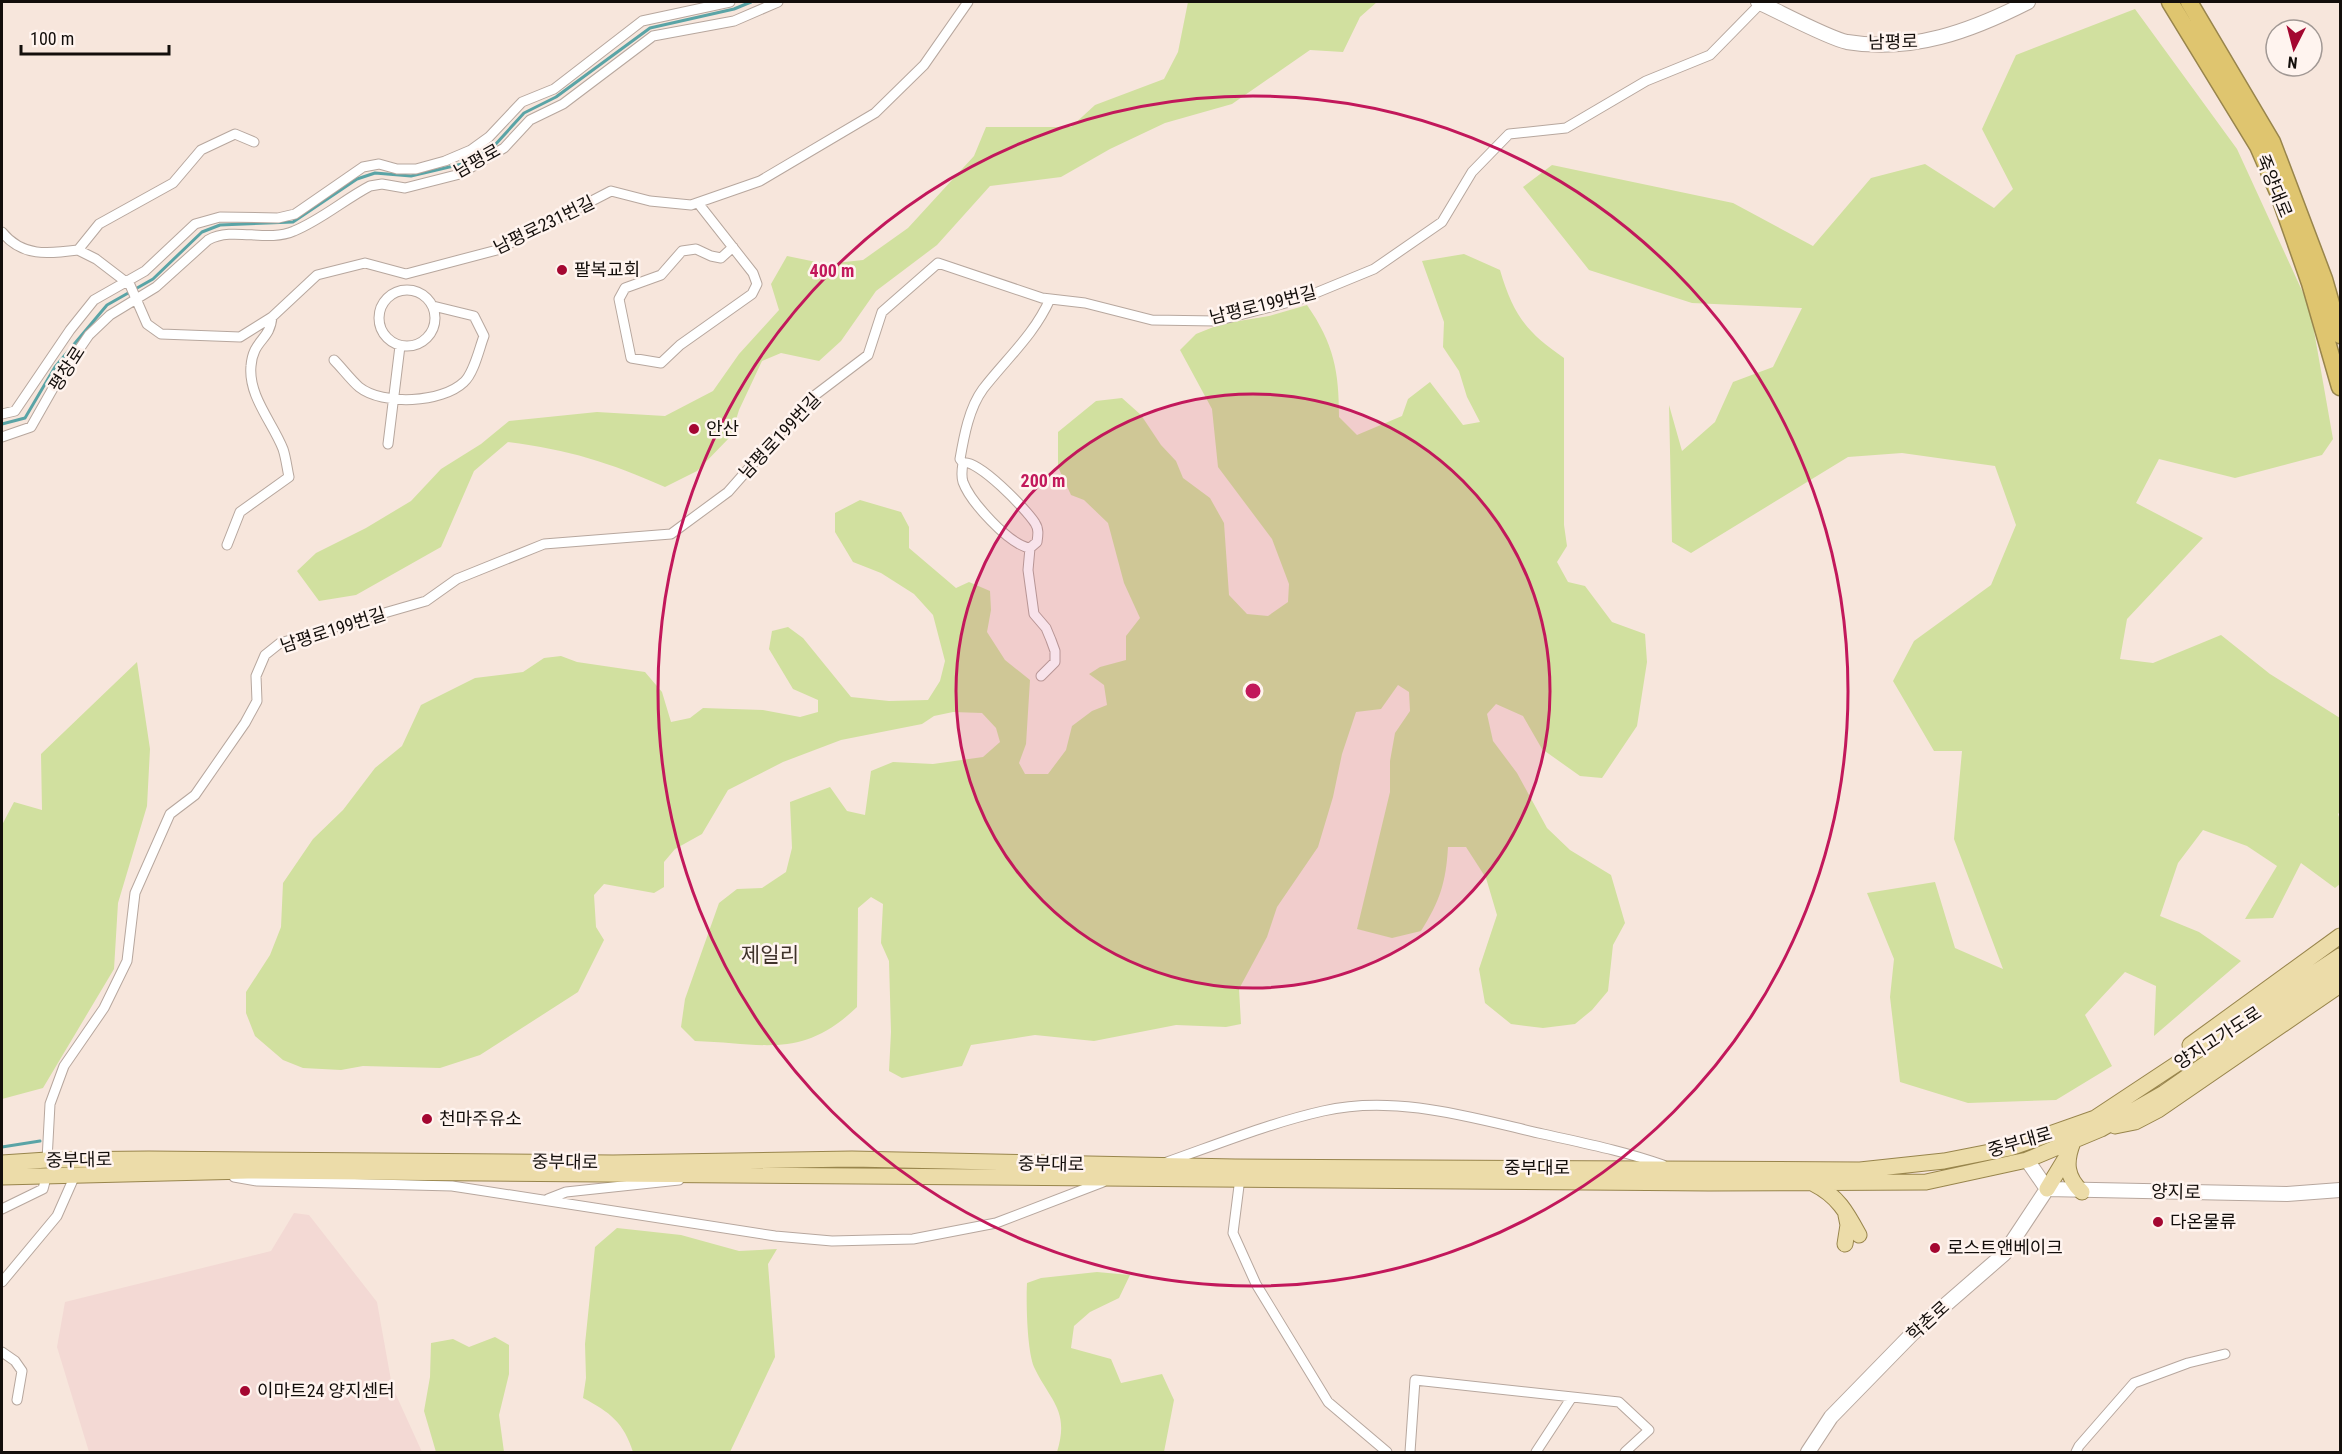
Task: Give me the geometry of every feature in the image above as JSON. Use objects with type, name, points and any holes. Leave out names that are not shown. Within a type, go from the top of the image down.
[{"type":"highway","name":"죽양대로","points":[[2170,2],[2258,146],[2278,192],[2310,283],[2340,387]]},
{"type":"highway","name":"죽양대로","points":[[2188,2],[2272,142],[2324,279],[2340,335]]},
{"type":"main road","points":[[2098,1124],[2122,1094],[2340,936]]},
{"type":"main road","name":"양지고가도로","points":[[2314,982],[2340,956]]},
{"type":"main road","name":"양지고가도로","points":[[2098,1124],[2314,982],[2340,970]]},
{"type":"main road","points":[[2098,1124],[2135,1122],[2158,1110],[2340,985]]},
{"type":"main road","name":"중부대로","points":[[2,1163],[47,1167],[852,1159],[1159,1165],[1860,1170],[1944,1161],[2010,1148],[2098,1124]]},
{"type":"main road","name":"중부대로","points":[[2,1177],[47,1167],[76,1173],[700,1174],[1926,1182],[2027,1160],[2071,1147],[2098,1124]]},
{"type":"main road","points":[[2047,1189],[2071,1147]]},
{"type":"main road","points":[[2071,1147],[2068,1174],[2073,1184],[2082,1191]]},
{"type":"main road","points":[[1811,1183],[1828,1191],[1843,1206],[1859,1236]]},
{"type":"main road","points":[[1843,1206],[1848,1225],[1845,1244]]},
{"type":"street","name":"남평로","points":[[128,283],[145,272],[195,224],[220,218],[278,218],[295,214],[363,167],[379,164],[397,169],[416,169],[471,150],[489,137],[522,102],[554,89],[642,21],[730,2]]},
{"type":"street","name":"남평로","points":[[136,299],[218,235],[278,235],[294,232],[370,186],[382,184],[405,188],[460,174],[504,148],[530,120],[563,104],[653,36],[734,21],[778,2]]},
{"type":"street","name":"남평로231번길","points":[[128,283],[147,324],[160,334],[240,337],[272,317],[317,275],[365,263],[406,274],[497,250],[611,191],[650,201],[691,205],[698,203],[760,181],[875,113],[924,65],[968,2]]},
{"type":"street","name":"남평로","points":[[1760,2],[1845,41],[1898,46],[1934,40],[1989,22],[2028,2]]},
{"type":"street","name":"남평로199번길","points":[[47,1167],[50,1104],[64,1066],[104,1008],[127,961],[135,893],[170,814],[195,795],[257,702],[256,676],[264,655],[280,643],[426,601],[457,579],[544,544],[671,534],[728,492],[810,399],[868,355],[882,312],[938,263],[1050,299],[1085,303],[1152,320],[1216,321],[1301,298],[1374,269],[1442,222],[1472,172],[1509,134],[1566,128],[1646,81],[1710,55],[1760,2]]},
{"type":"street","points":[[78,250],[99,224],[173,183],[201,150],[235,134],[254,142]]},
{"type":"street","points":[[698,203],[753,273],[757,284],[752,294],[680,345],[662,363],[631,358],[619,298],[625,288],[662,275],[682,251],[696,249],[721,258],[733,248]]},
{"type":"street","points":[[2,232],[10,242],[30,252],[48,254],[78,250],[96,259],[128,283]]},
{"type":"street","points":[[411,290],[414,272]]},
{"type":"street","name":"평창로","points":[[2,414],[15,411],[70,330],[94,300],[128,283]]},
{"type":"street","points":[[411,290],[428,298],[433,306],[435,324],[426,340],[418,345],[400,346],[384,335],[378,317],[380,308],[393,294],[411,290]]},
{"type":"street","name":"평창로","points":[[2,437],[31,427],[56,383],[89,335],[110,315],[136,299]]},
{"type":"street","points":[[1030,548],[1015,542],[972,500],[962,480],[963,463],[960,459],[964,439],[982,390],[1025,341],[1041,319],[1050,299]]},
{"type":"street","points":[[334,360],[361,388],[394,400],[433,398],[450,392],[466,381],[484,336],[474,316],[433,306]]},
{"type":"street","points":[[227,545],[240,512],[289,477],[283,449],[260,404],[250,370],[253,349],[271,329],[272,317]]},
{"type":"street","points":[[388,444],[400,346]]},
{"type":"street","points":[[963,463],[972,463],[988,474],[1026,511],[1038,531],[1037,542],[1030,548],[1028,570],[1034,614],[1046,628],[1055,651],[1055,662],[1041,676]]},
{"type":"street","points":[[1159,1165],[1324,1110],[1383,1104],[1433,1110],[1496,1124],[1619,1152],[1673,1169]]},
{"type":"street","points":[[2027,1160],[2047,1189]]},
{"type":"street","name":"중부대로","points":[[2,1209],[43,1189],[47,1167]]},
{"type":"street","points":[[2,1282],[57,1216],[76,1173]]},
{"type":"street","points":[[213,1173],[257,1181],[452,1186],[548,1199],[775,1236],[832,1241],[913,1239],[996,1223],[1116,1177]]},
{"type":"street","points":[[548,1199],[566,1192],[624,1184],[674,1182],[700,1174]]},
{"type":"street","points":[[1240,1178],[1233,1233],[1256,1284],[1328,1402],[1387,1452]]},
{"type":"street","name":"양지로","points":[[2047,1189],[2287,1194],[2340,1190]]},
{"type":"street","name":"학촌로","points":[[1808,1452],[1831,1417],[1912,1334],[2004,1254],[2047,1189]]},
{"type":"street","points":[[2,1352],[15,1361],[22,1371],[17,1400]]},
{"type":"street","points":[[2076,1452],[2134,1383],[2188,1363],[2225,1354]]},
{"type":"street","points":[[1410,1452],[1415,1380],[1619,1402],[1649,1430],[1625,1452]]},
{"type":"street","points":[[1536,1452],[1572,1397]]},
{"type":"shaded area","points":[[294,1213],[309,1215],[377,1302],[392,1386],[422,1452],[89,1452],[57,1347],[65,1302],[271,1251]]},
{"type":"green space","points":[[1188,2],[1377,2],[1360,17],[1343,52],[1310,50],[1232,104],[1165,123],[1110,149],[1061,177],[990,186],[937,245],[876,291],[841,341],[819,361],[781,353],[762,361],[739,410],[731,436],[697,471],[665,487],[588,458],[508,442],[474,471],[441,547],[356,595],[319,601],[297,571],[316,553],[366,528],[411,501],[441,469],[481,444],[509,421],[597,412],[665,416],[713,391],[739,354],[779,310],[771,284],[787,256],[826,264],[863,260],[908,228],[974,156],[986,127],[1071,127],[1095,105],[1164,79],[1178,52]]},
{"type":"green space","points":[[2135,9],[2237,149],[2310,308],[2333,439],[2322,455],[2235,478],[2159,459],[2136,503],[2203,538],[2127,619],[2120,659],[2153,663],[2221,635],[2270,674],[2340,718],[2340,812],[2338,814],[2340,820],[2340,884],[2335,888],[2301,863],[2273,918],[2245,919],[2277,866],[2247,846],[2203,830],[2178,863],[2160,916],[2199,932],[2241,961],[2154,1036],[2156,986],[2125,972],[2085,1015],[2112,1066],[2056,1100],[1968,1103],[1900,1082],[1890,997],[1894,959],[1867,893],[1935,882],[1955,948],[2003,969],[1954,839],[1962,751],[1934,751],[1893,681],[1914,641],[1991,585],[2016,525],[1995,466],[1902,453],[1848,457],[1691,553],[1672,542],[1669,405],[1682,451],[1715,422],[1733,382],[1773,367],[1802,308],[1692,303],[1589,270],[1523,187],[1552,165],[1733,203],[1813,246],[1871,178],[1925,164],[1994,208],[2013,189],[1982,129],[2016,55]]},
{"type":"green space","points":[[1464,254],[1500,270],[1510,299],[1522,320],[1539,339],[1564,358],[1564,525],[1567,546],[1557,562],[1568,582],[1585,586],[1612,622],[1645,634],[1647,662],[1637,726],[1602,778],[1580,776],[1542,749],[1523,716],[1496,704],[1487,714],[1493,741],[1517,773],[1547,828],[1570,850],[1611,875],[1625,923],[1613,945],[1608,991],[1592,1010],[1575,1024],[1543,1028],[1511,1024],[1485,1003],[1479,969],[1497,915],[1486,878],[1466,847],[1448,847],[1441,891],[1421,931],[1392,938],[1357,929],[1390,792],[1390,761],[1395,733],[1410,711],[1409,692],[1398,685],[1381,709],[1356,712],[1342,754],[1333,797],[1318,847],[1277,907],[1267,937],[1239,989],[1241,1024],[1226,1027],[1176,1025],[1094,1041],[1035,1035],[971,1045],[962,1066],[902,1078],[889,1071],[891,1032],[889,961],[881,943],[883,904],[871,897],[858,908],[857,1007],[837,1024],[800,1042],[781,1045],[695,1041],[681,1027],[685,999],[719,903],[737,889],[762,888],[786,872],[792,848],[790,802],[830,787],[847,811],[865,815],[871,771],[893,762],[933,764],[983,757],[1000,742],[996,728],[982,713],[953,712],[934,716],[922,724],[841,740],[783,762],[728,790],[702,834],[675,849],[664,862],[664,887],[654,893],[604,884],[594,895],[596,927],[604,940],[578,992],[480,1055],[440,1068],[363,1066],[341,1070],[303,1068],[283,1060],[255,1036],[246,1013],[246,992],[270,955],[281,927],[283,883],[313,839],[343,810],[375,768],[402,746],[421,705],[475,678],[523,672],[544,658],[561,656],[577,662],[645,672],[662,692],[671,722],[690,718],[703,708],[763,710],[800,717],[818,712],[818,700],[793,689],[769,649],[772,631],[788,627],[803,638],[851,697],[889,701],[928,700],[940,681],[945,661],[933,615],[914,594],[881,573],[853,562],[835,532],[835,513],[860,500],[901,512],[909,527],[909,548],[956,588],[969,582],[990,591],[991,610],[987,632],[1005,660],[1030,680],[1026,744],[1019,763],[1025,774],[1048,774],[1066,750],[1072,726],[1092,711],[1107,705],[1104,685],[1089,674],[1100,667],[1126,660],[1126,636],[1140,618],[1124,583],[1108,523],[1084,500],[1071,495],[1058,467],[1058,432],[1096,401],[1122,398],[1141,415],[1161,445],[1176,461],[1183,478],[1210,498],[1224,523],[1229,595],[1247,614],[1268,616],[1288,602],[1289,584],[1272,539],[1218,467],[1212,409],[1180,350],[1196,334],[1221,324],[1269,316],[1307,305],[1323,332],[1333,358],[1338,386],[1339,417],[1357,435],[1402,416],[1408,399],[1430,382],[1463,425],[1480,422],[1467,397],[1459,371],[1443,347],[1444,322],[1422,261]]},
{"type":"green space","points":[[137,662],[150,749],[147,806],[118,903],[114,969],[43,1088],[2,1099],[2,825],[14,802],[42,810],[41,754]]},
{"type":"green space","points":[[617,1228],[681,1235],[739,1251],[777,1249],[768,1264],[775,1357],[730,1452],[633,1452],[625,1433],[615,1419],[583,1398],[586,1378],[585,1344],[595,1247]]},
{"type":"green space","points":[[1097,1272],[1130,1275],[1119,1298],[1090,1312],[1074,1326],[1071,1348],[1111,1359],[1121,1383],[1162,1374],[1174,1400],[1164,1452],[1057,1452],[1061,1426],[1060,1416],[1032,1359],[1028,1326],[1027,1283],[1041,1278]]},
{"type":"green space","points":[[495,1337],[509,1345],[509,1374],[499,1415],[504,1452],[436,1452],[424,1411],[430,1377],[431,1343],[453,1339],[469,1347]]},
{"type":"waterway","points":[[2,424],[25,418],[55,367],[107,305],[153,279],[202,232],[220,225],[293,222],[357,179],[375,173],[411,176],[462,164],[494,146],[524,113],[556,97],[650,28],[734,9],[751,2]]},
{"type":"waterway","points":[[2,1147],[40,1141]]},
{"type":"place","name":"팔복교회","points":[[562,270]]},
{"type":"place","name":"안산","points":[[694,429]]},
{"type":"place","name":"천마주유소","points":[[427,1119]]},
{"type":"place","name":"다온물류","points":[[2158,1222]]},
{"type":"place","name":"로스트앤베이크","points":[[1935,1248]]},
{"type":"place","name":"이마트24 양지센터","points":[[245,1391]]},
{"type":"district","name":"제일리","points":[[770,955]]}]
